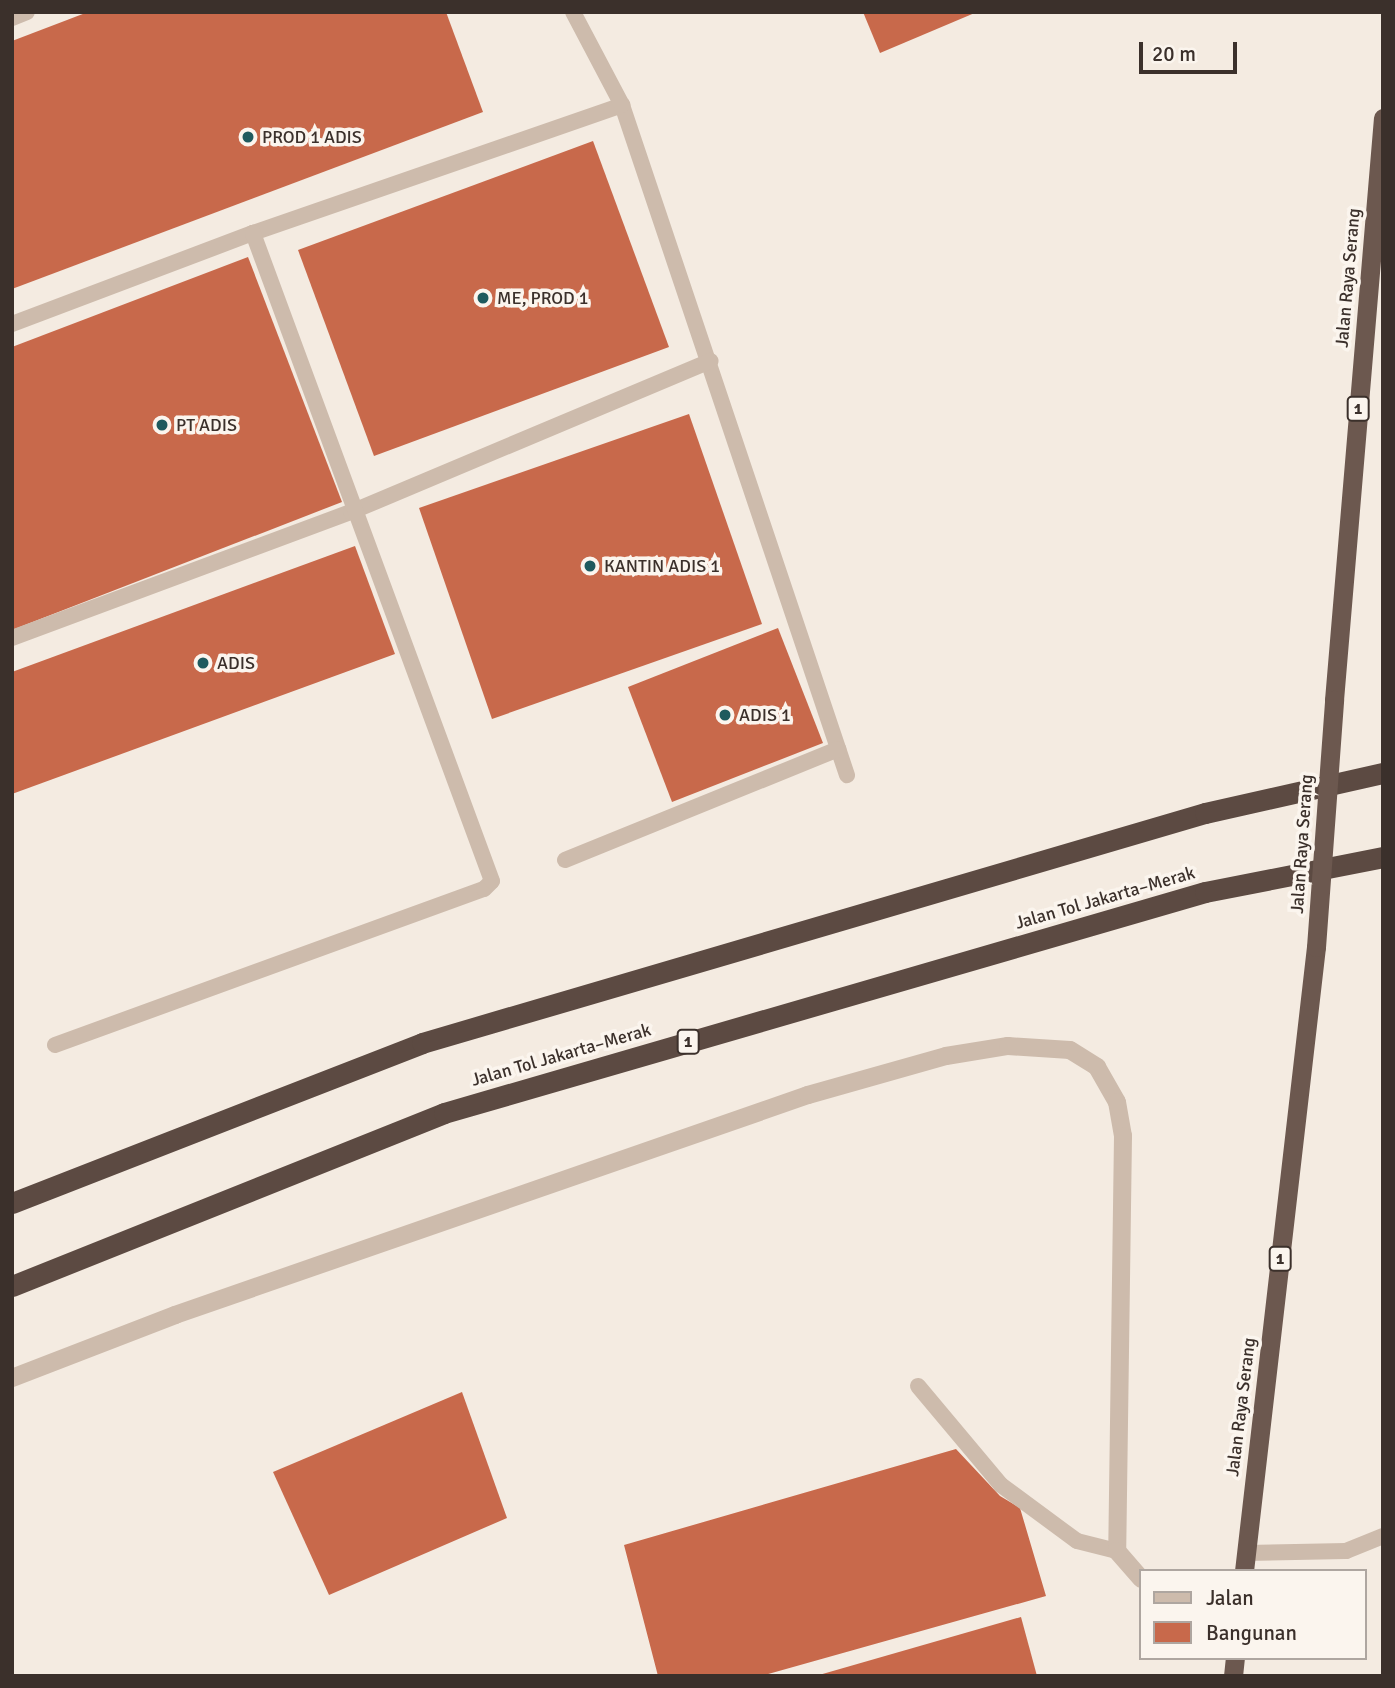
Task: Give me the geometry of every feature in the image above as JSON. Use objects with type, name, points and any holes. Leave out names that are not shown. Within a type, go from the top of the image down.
[{"type":"highway","name":"Jalan Raya Serang","points":[[1245,1562],[1316,947],[1383,118]]},
{"type":"highway","points":[[12,1203],[422,1042],[1205,813],[1383,773]]},
{"type":"highway","name":"Jalan Tol Jakarta–Merak","points":[[12,1286],[444,1113],[1206,892],[1383,857]]},
{"type":"street","points":[[12,1378],[175,1315],[808,1096],[946,1056],[1008,1046],[1070,1050],[1097,1067],[1117,1102],[1125,1160],[1117,1551],[1140,1578]]},
{"type":"lane","points":[[12,18],[27,12]]},
{"type":"lane","points":[[573,12],[622,105],[711,361],[846,775]]},
{"type":"lane","points":[[12,324],[253,233],[622,105]]},
{"type":"lane","points":[[55,1045],[484,889],[492,881],[351,512],[253,233]]},
{"type":"lane","points":[[12,638],[351,512],[711,361]]},
{"type":"lane","points":[[565,860],[838,749]]},
{"type":"lane","points":[[918,1386],[1001,1485],[1077,1541],[1117,1551]]},
{"type":"lane","points":[[1245,1562],[1346,1551],[1383,1536]]},
{"type":"building","name":"PROD 1 ADIS","points":[[88,12],[446,12],[483,112],[12,289],[12,41]]},
{"type":"building","points":[[863,12],[977,12],[880,53]]},
{"type":"building","name":"ME, PROD 1","points":[[593,141],[669,347],[374,456],[298,250]]},
{"type":"building","name":"PT ADIS","points":[[248,257],[342,502],[12,630],[12,347]]},
{"type":"building","name":"KANTIN ADIS 1","points":[[689,414],[762,624],[492,719],[419,508]]},
{"type":"building","name":"ADIS","points":[[355,546],[395,654],[12,794],[12,672]]},
{"type":"building","name":"ADIS 1","points":[[778,628],[823,743],[672,802],[628,687]]},
{"type":"building","points":[[462,1392],[507,1518],[329,1595],[273,1472]]},
{"type":"building","points":[[956,1449],[1000,1496],[1020,1508],[1046,1596],[761,1676],[658,1676],[624,1545]]},
{"type":"building","points":[[1021,1617],[1037,1676],[819,1676],[819,1675]]},
{"type":"place","name":"PROD 1 ADIS","points":[[248,137]]},
{"type":"place","name":"ME, PROD 1","points":[[483,298]]},
{"type":"place","name":"PT ADIS","points":[[162,425]]},
{"type":"place","name":"KANTIN ADIS 1","points":[[590,566]]},
{"type":"place","name":"ADIS","points":[[203,663]]},
{"type":"place","name":"ADIS 1","points":[[725,715]]}]
